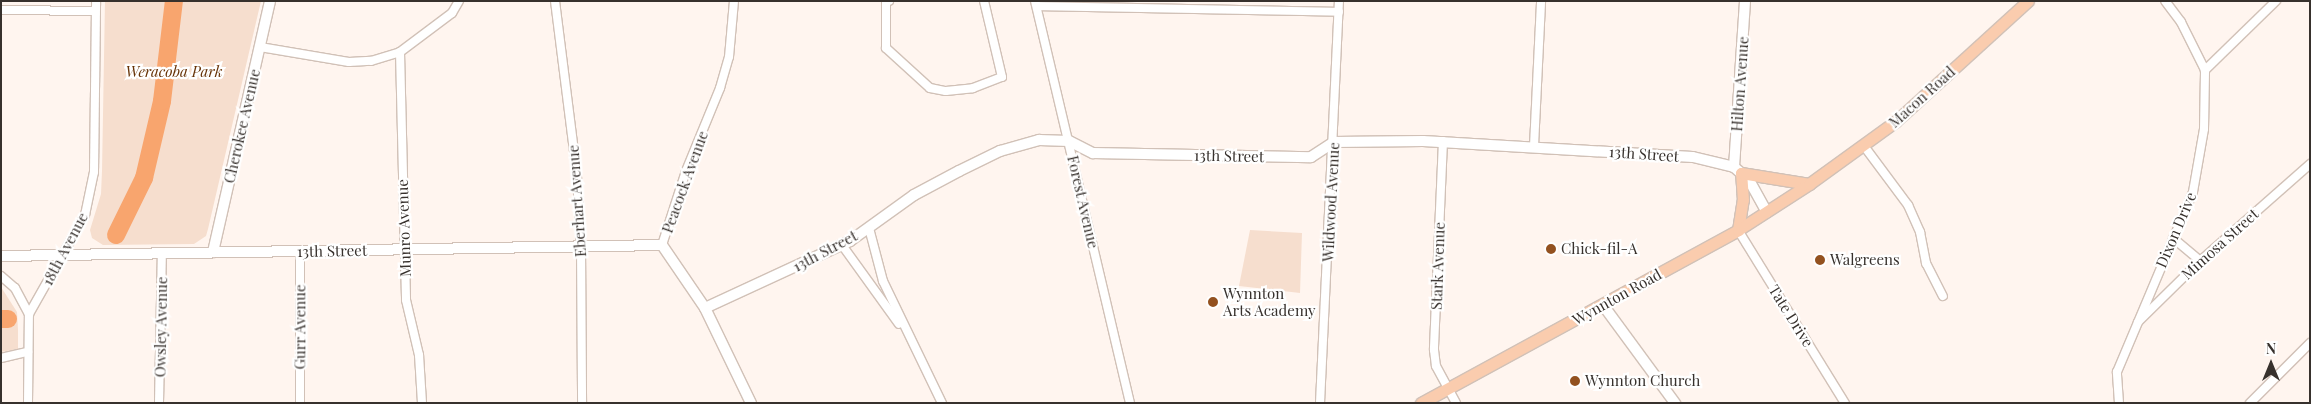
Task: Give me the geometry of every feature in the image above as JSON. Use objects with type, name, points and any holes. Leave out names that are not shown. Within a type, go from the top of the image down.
[{"type":"main road","name":"Cherokee Avenue","points":[[213,252],[270,1]]},
{"type":"main road","name":"Hilton Avenue","points":[[1737,170],[1745,1]]},
{"type":"main road","name":"Macon Road","points":[[1809,184],[1864,146],[2028,1]]},
{"type":"main road","name":"13th Street","points":[[705,308],[842,244],[869,228],[914,196],[1000,151],[1038,140],[1069,141],[1093,153],[1311,157],[1334,142],[1443,141],[1693,157],[1737,170]]},
{"type":"main road","points":[[1737,170],[1809,184]]},
{"type":"main road","points":[[1737,170],[1752,185],[1767,212]]},
{"type":"main road","points":[[1737,170],[1743,200],[1738,230]]},
{"type":"main road","name":"Wynnton Road","points":[[1420,403],[1738,230],[1809,184]]},
{"type":"main road","name":"13th Street","points":[[1,256],[662,245]]},
{"type":"main road","name":"Peacock Avenue","points":[[662,245],[705,308],[751,403]]},
{"type":"main road","points":[[1603,305],[1675,403]]},
{"type":"street","name":"18th Avenue","points":[[28,314],[65,254],[85,215],[94,172],[96,1]]},
{"type":"street","points":[[260,47],[349,62],[371,61],[400,52],[452,13],[459,1]]},
{"type":"street","name":"Eberhart Avenue","points":[[555,1],[577,176],[582,247],[582,403]]},
{"type":"street","name":"Peacock Avenue","points":[[662,245],[686,172],[720,88],[730,48],[734,1]]},
{"type":"street","points":[[889,1],[886,2],[886,48],[930,88],[946,91],[972,88],[1002,77],[984,1]]},
{"type":"street","name":"Wildwood Avenue","points":[[1320,403],[1334,142],[1339,1]]},
{"type":"street","points":[[1534,146],[1541,1]]},
{"type":"street","name":"Dixon Drive","points":[[2119,403],[2117,372],[2134,327],[2193,192],[2200,156],[2205,70],[2181,22],[2165,1]]},
{"type":"street","points":[[2205,70],[2276,1]]},
{"type":"street","points":[[1036,4],[1339,12]]},
{"type":"street","name":"Forest Avenue","points":[[1036,4],[1130,403]]},
{"type":"street","points":[[1,10],[95,11]]},
{"type":"street","name":"Munro Avenue","points":[[400,52],[406,300],[419,355],[422,403]]},
{"type":"street","name":"Stark Avenue","points":[[1443,141],[1434,350],[1436,366],[1456,403]]},
{"type":"street","points":[[1864,146],[1908,205],[1920,232],[1926,263],[1944,296]]},
{"type":"street","name":"Mimosa Street","points":[[2134,327],[2200,261],[2310,164]]},
{"type":"street","points":[[869,228],[883,281],[906,334],[942,403]]},
{"type":"street","name":"Tate Drive","points":[[1738,230],[1845,403]]},
{"type":"street","points":[[2173,238],[2200,261]]},
{"type":"street","points":[[842,244],[906,334]]},
{"type":"street","name":"Owsley Avenue","points":[[159,403],[162,252]]},
{"type":"street","name":"Gurr Avenue","points":[[300,252],[300,403]]},
{"type":"street","points":[[1,276],[15,288],[28,314],[28,403]]},
{"type":"street","points":[[2250,403],[2310,343]]},
{"type":"street","points":[[1,358],[28,352]]},
{"type":"green space","name":"Weracoba Park","points":[[105,1],[261,1],[208,229],[206,236],[194,244],[103,245],[92,238],[90,230],[101,194]]},
{"type":"green space","points":[[1250,230],[1302,233],[1300,293],[1239,286]]},
{"type":"green space","points":[[1,287],[17,312],[18,349],[1,352]]},
{"type":"waterway","points":[[116,235],[144,178],[162,101],[174,1]]},
{"type":"waterway","points":[[1,319],[8,319]]},
{"type":"place","name":"Chick-fil-A","points":[[1551,249]]},
{"type":"place","name":"Walgreens","points":[[1820,260]]},
{"type":"place","name":"Wynnton Arts Academy","points":[[1213,302]]},
{"type":"place","name":"Wynnton Church","points":[[1575,381]]}]
